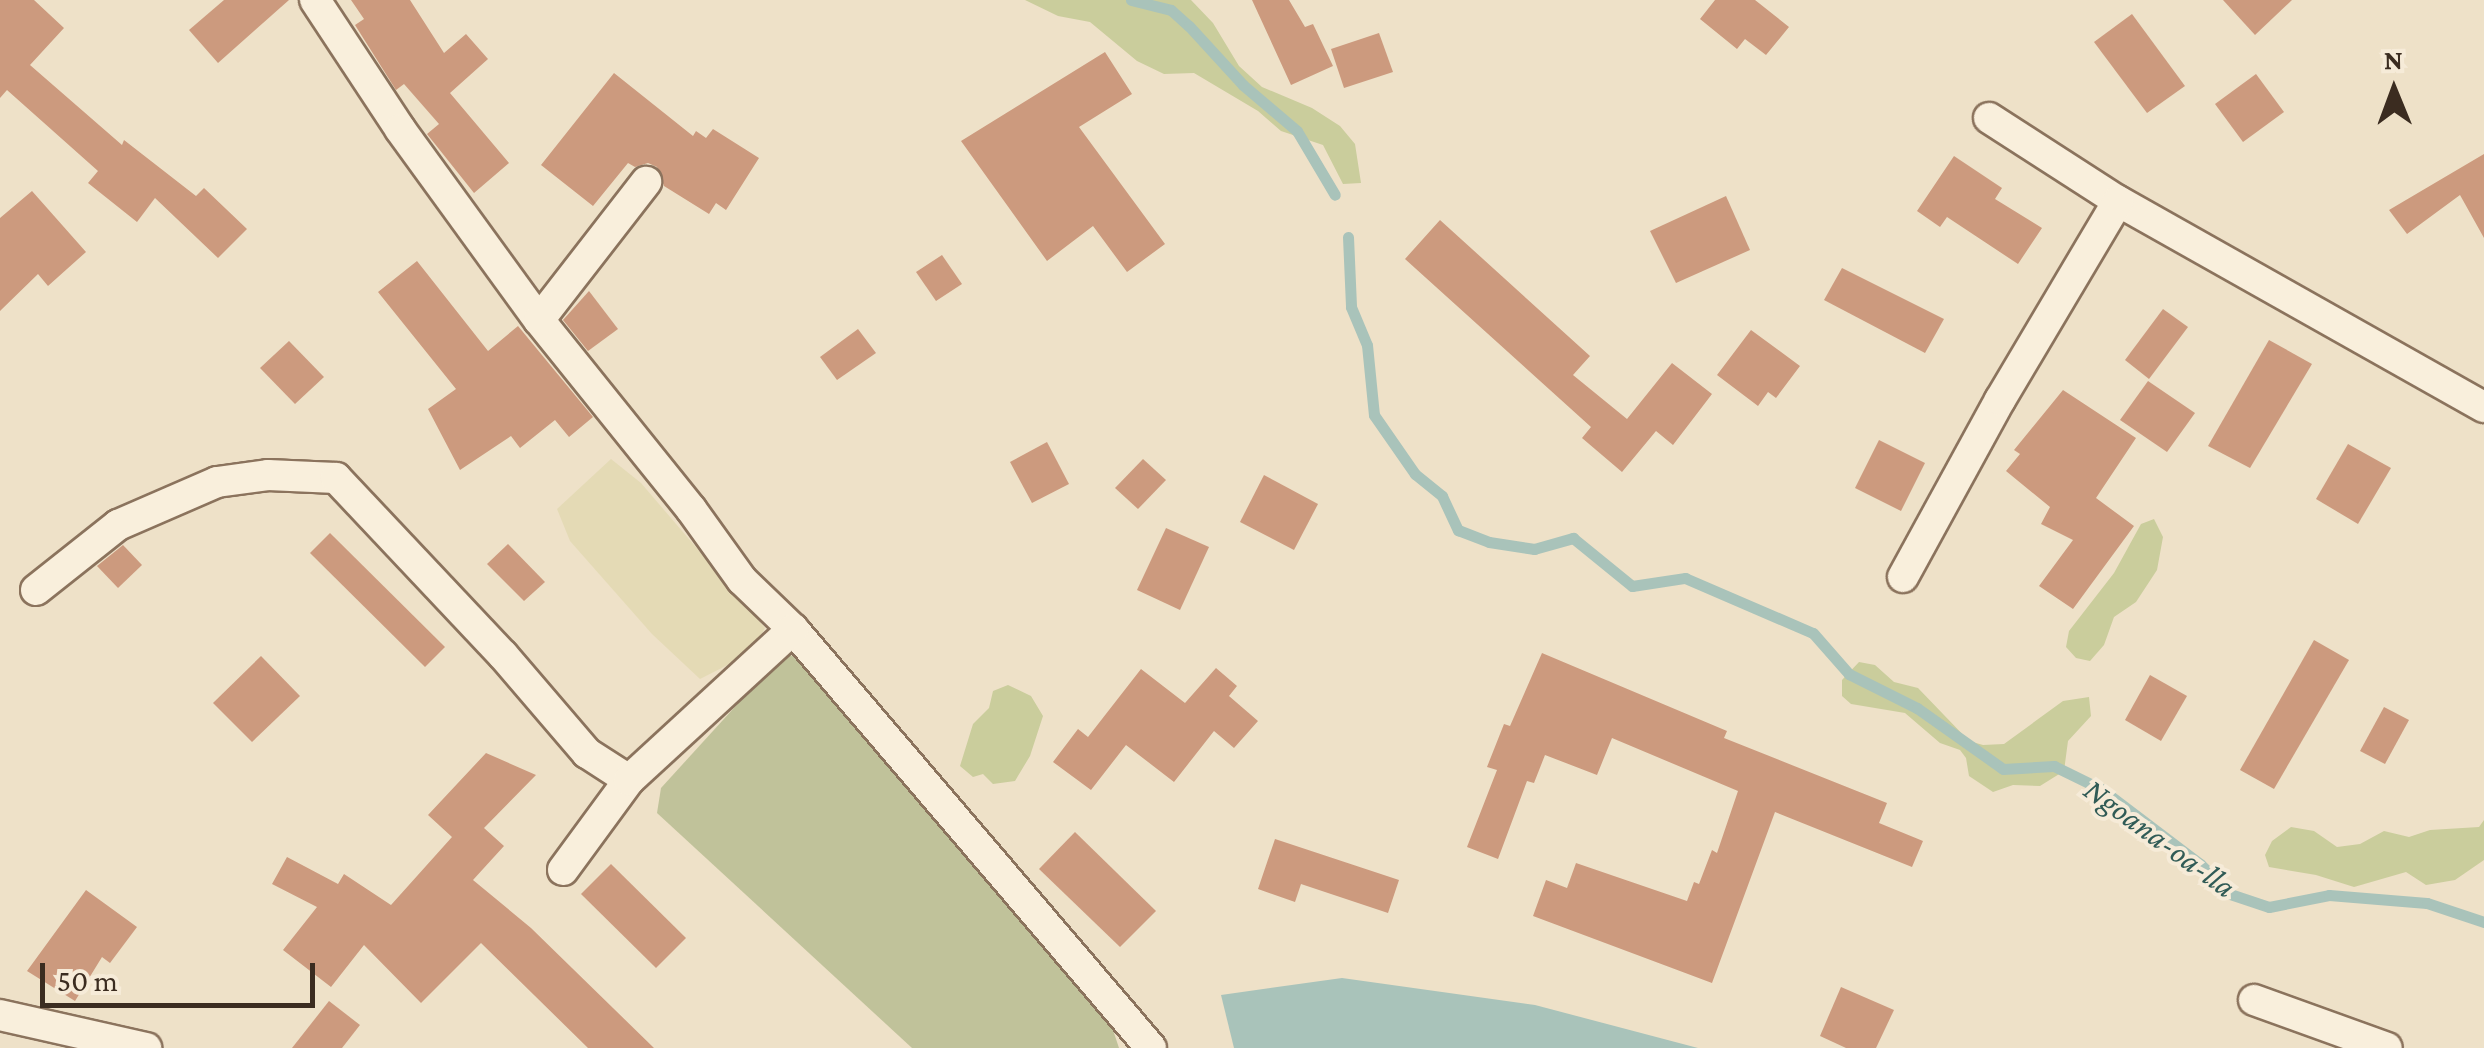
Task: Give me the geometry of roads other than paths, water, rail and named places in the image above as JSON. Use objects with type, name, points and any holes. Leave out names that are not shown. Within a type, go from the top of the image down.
[{"type":"street","points":[[315,0],[394,119],[540,320],[692,509],[742,580],[793,629],[1151,1048]]},
{"type":"street","points":[[1989,118],[2118,200],[2484,407]]},
{"type":"street","points":[[540,320],[646,182]]},
{"type":"street","points":[[1903,576],[2000,400],[2118,200]]},
{"type":"street","points":[[36,590],[118,525],[218,482],[268,474],[336,478],[503,656],[587,753],[629,780]]},
{"type":"street","points":[[563,870],[629,780],[793,629]]},
{"type":"street","points":[[2254,1000],[2387,1048]]},
{"type":"street","points":[[0,1014],[146,1048]]},
{"type":"water","points":[[1342,978],[1535,1005],[1698,1048],[1234,1048],[1221,995]]},
{"type":"waterway","name":"Ngoana-oa-lla","points":[[1131,0],[1171,10],[1189,26],[1243,85],[1297,131],[1335,195]]},
{"type":"waterway","name":"Ngoana-oa-lla","points":[[1348,237],[1351,307],[1367,345],[1374,415],[1415,474],[1442,496],[1458,530],[1489,542],[1534,549],[1573,538],[1632,586],[1685,578],[1813,633],[1849,674],[1917,708],[2003,769],[2054,766],[2101,789],[2200,864],[2230,894],[2269,907],[2329,895],[2427,903],[2484,922]]}]
